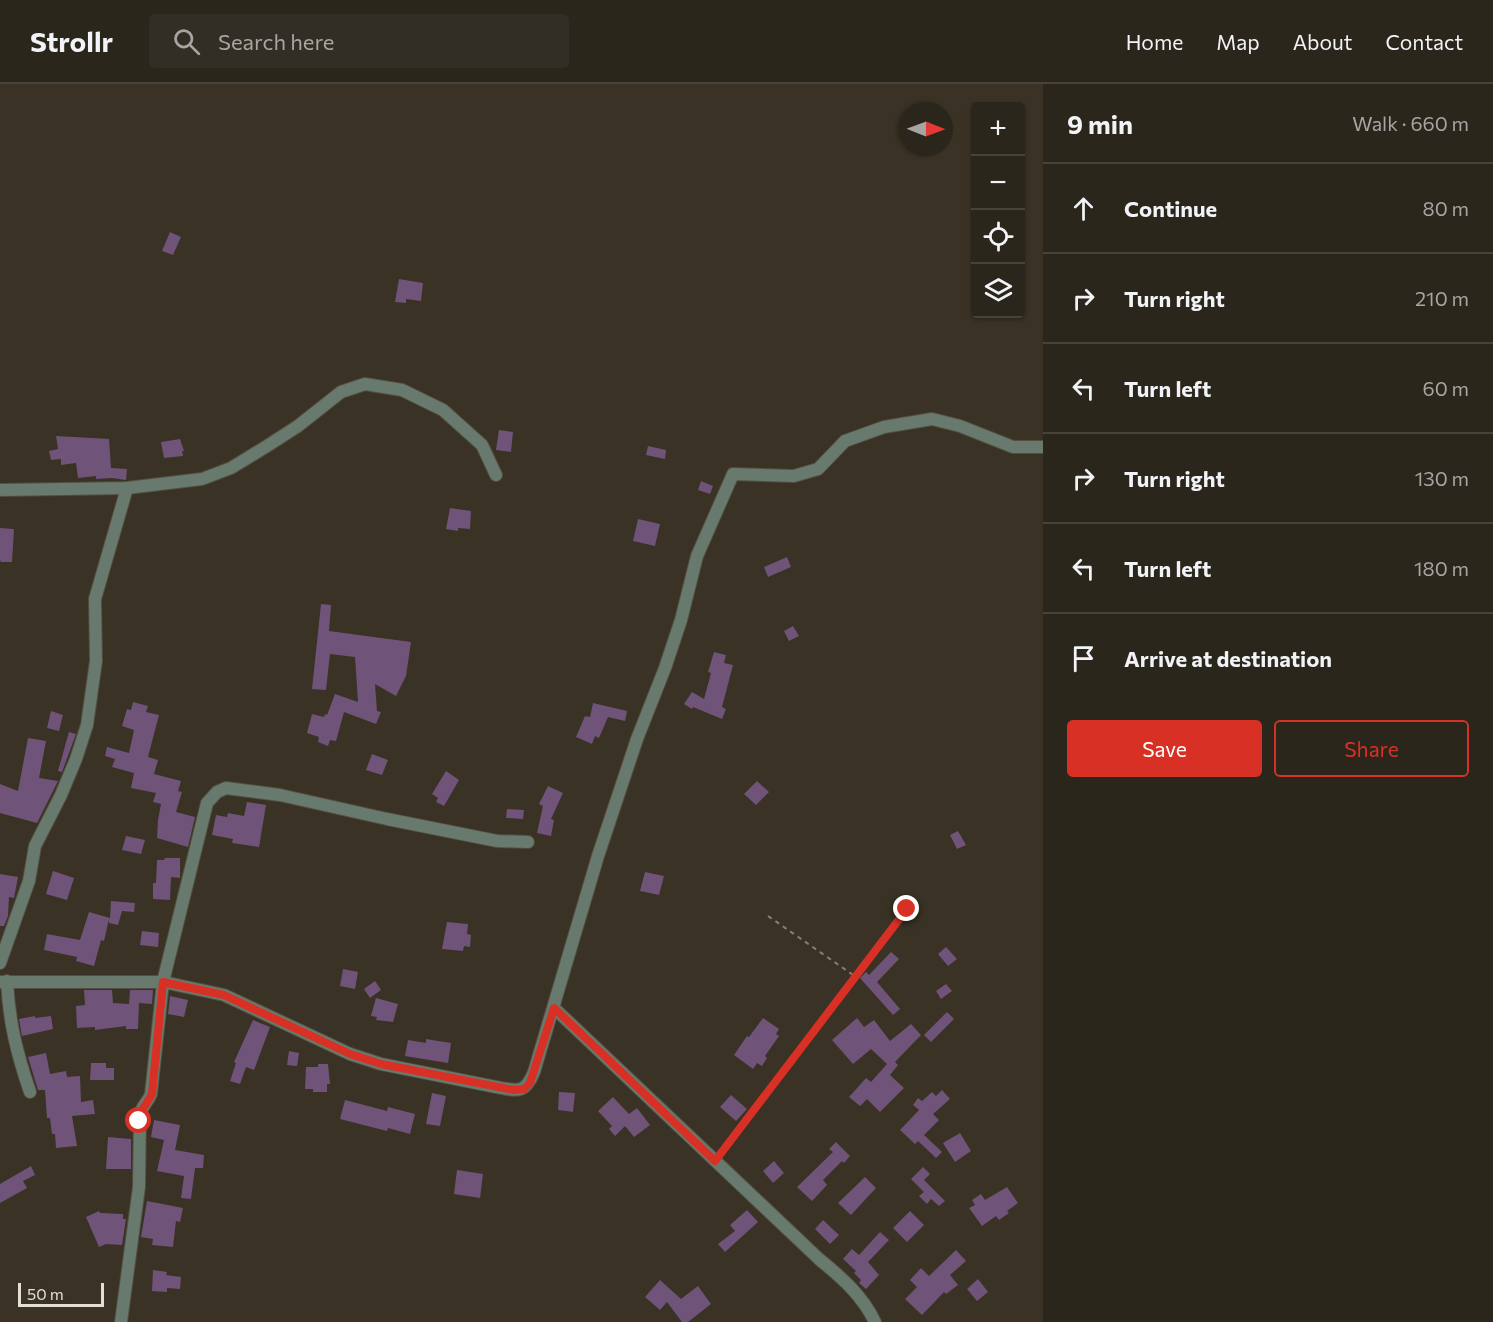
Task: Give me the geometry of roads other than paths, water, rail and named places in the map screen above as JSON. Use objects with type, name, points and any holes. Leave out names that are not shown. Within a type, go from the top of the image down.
[{"type":"street","points":[[0,490],[127,488],[202,479],[231,468],[298,426],[341,392],[365,384],[402,390],[443,410],[482,446],[496,475]]},
{"type":"street","points":[[30,1092],[17,1055],[3,982],[163,982],[224,995],[350,1054],[381,1064],[514,1090],[524,1089],[530,1083],[598,856],[637,739],[681,620],[697,556],[733,474],[794,476],[818,469],[845,441],[884,427],[932,419],[960,426],[1013,447],[1043,447]]},
{"type":"street","points":[[0,963],[29,881],[35,846],[61,795],[87,725],[96,661],[95,598],[127,488]]},
{"type":"street","points":[[121,1322],[139,1187],[140,1114],[142,1106],[152,1094],[163,982],[207,802],[221,789],[226,788],[280,795],[497,841],[528,842]]},
{"type":"street","points":[[554,1008],[852,1288],[868,1307],[875,1322]]}]
